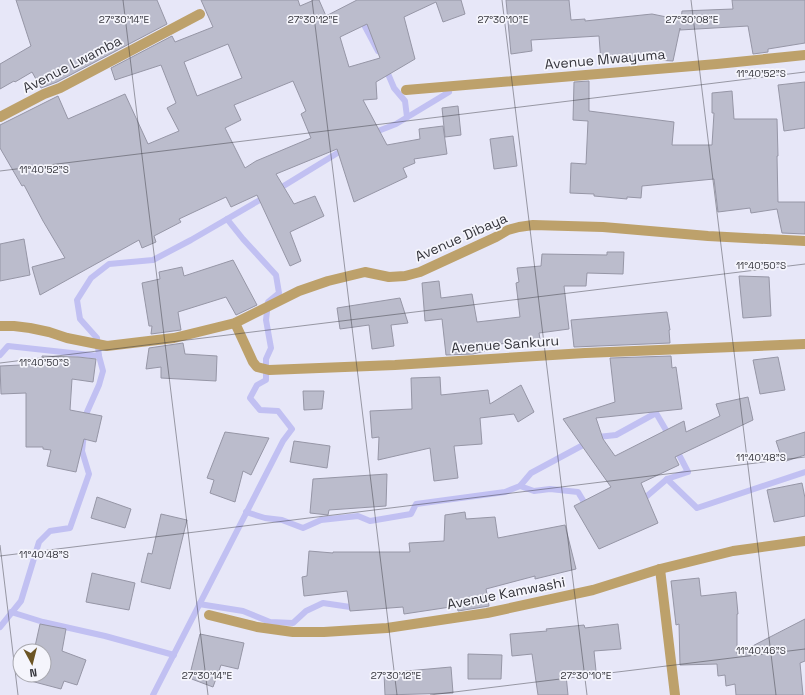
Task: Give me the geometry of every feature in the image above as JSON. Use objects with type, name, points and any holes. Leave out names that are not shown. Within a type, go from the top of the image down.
[{"type":"street","name":"Avenue Lwamba","points":[[0,117],[44,94],[60,88],[200,14]]},
{"type":"street","name":"Avenue Mwayuma","points":[[406,90],[717,64],[805,55]]},
{"type":"street","name":"Avenue Dibaya","points":[[0,326],[30,328],[67,338],[107,346],[174,338],[235,323],[299,291],[328,281],[365,272],[388,277],[405,276],[420,272],[508,230],[533,225],[603,227],[700,236],[805,241]]},
{"type":"street","name":"Avenue Sankuru","points":[[235,323],[253,362],[257,367],[268,370],[394,365],[585,353],[805,344]]},
{"type":"street","name":"Avenue Kamwashi","points":[[209,615],[258,627],[293,632],[324,632],[387,628],[487,613],[593,590],[660,569],[733,551],[805,541]]},
{"type":"street","points":[[660,569],[675,695]]},
{"type":"building","points":[[16,0],[157,0],[167,24],[57,82],[41,88],[32,72],[0,89],[0,64],[31,46]]},
{"type":"building","points":[[201,0],[298,0],[300,6],[314,0],[319,0],[326,16],[357,0],[461,0],[465,14],[443,22],[436,2],[404,17],[415,59],[376,82],[377,99],[363,100],[387,145],[420,139],[419,129],[443,126],[447,154],[414,159],[415,163],[403,168],[407,177],[354,202],[337,149],[276,174],[294,204],[315,196],[324,216],[290,232],[301,261],[290,266],[257,195],[231,207],[226,197],[179,219],[181,222],[154,236],[156,242],[142,248],[139,240],[40,295],[32,267],[65,258],[24,185],[22,186],[0,148],[0,125],[58,96],[68,119],[125,94],[148,144],[179,131],[167,108],[176,103],[161,65],[115,80],[111,68],[172,36],[175,42],[213,27]],"holes":[[[367,24],[380,58],[349,67],[340,37]],[[228,44],[242,78],[197,96],[184,62]],[[293,81],[306,111],[301,114],[311,138],[256,161],[245,168],[225,128],[241,120],[234,105]]]},
{"type":"building","points":[[506,0],[569,0],[571,20],[585,19],[585,21],[652,14],[681,20],[682,11],[733,9],[732,0],[805,0],[805,43],[768,49],[768,52],[753,54],[748,26],[680,30],[680,28],[673,61],[640,59],[601,63],[599,36],[531,40],[532,51],[511,54]]},
{"type":"building","points":[[589,81],[589,111],[674,122],[672,145],[712,145],[714,113],[712,113],[712,93],[732,91],[734,119],[777,119],[778,202],[805,202],[805,234],[782,233],[777,209],[751,213],[750,208],[718,212],[714,179],[642,186],[641,198],[627,197],[627,199],[594,196],[594,194],[570,193],[571,163],[586,164],[588,121],[573,120],[574,82]]},
{"type":"building","points":[[805,82],[805,128],[784,131],[778,85]]},
{"type":"building","points":[[458,106],[461,135],[445,137],[442,108]]},
{"type":"building","points":[[513,136],[517,166],[494,169],[490,139]]},
{"type":"building","points":[[24,239],[30,275],[0,281],[0,244]]},
{"type":"building","points":[[607,252],[624,252],[623,274],[587,273],[586,286],[564,286],[569,329],[539,333],[540,339],[484,346],[485,351],[473,354],[446,355],[442,319],[425,321],[422,283],[439,281],[441,298],[472,294],[477,322],[520,317],[516,283],[519,282],[517,268],[541,266],[542,254],[607,255]]},
{"type":"building","points":[[233,260],[257,305],[236,315],[226,297],[178,312],[181,330],[151,334],[152,326],[149,326],[142,283],[160,279],[159,272],[182,267],[184,276]]},
{"type":"building","points":[[739,276],[769,277],[771,316],[743,318]]},
{"type":"building","points":[[400,298],[408,323],[391,325],[394,346],[372,349],[369,325],[340,329],[337,308]]},
{"type":"building","points":[[667,312],[670,330],[670,343],[574,347],[571,320]]},
{"type":"building","points":[[183,343],[185,354],[217,356],[216,381],[161,378],[161,367],[146,369],[149,348]]},
{"type":"building","points":[[42,356],[96,359],[93,382],[72,379],[70,410],[102,416],[96,442],[84,439],[76,472],[47,466],[51,450],[43,449],[43,447],[26,447],[26,393],[1,394],[0,366],[42,364]]},
{"type":"building","points":[[671,356],[672,368],[676,367],[682,409],[596,418],[603,439],[615,456],[684,421],[686,432],[720,416],[716,404],[748,397],[753,420],[675,457],[679,465],[641,483],[658,523],[599,549],[574,506],[611,487],[563,419],[615,402],[610,358]]},
{"type":"building","points":[[778,357],[785,390],[760,394],[753,360]]},
{"type":"building","points":[[440,377],[441,395],[488,390],[490,404],[521,385],[534,412],[518,422],[514,414],[480,418],[482,444],[454,446],[458,478],[434,481],[430,448],[378,460],[379,437],[372,438],[370,411],[412,409],[411,378]]},
{"type":"building","points":[[303,391],[324,391],[322,409],[304,410]]},
{"type":"building","points":[[225,432],[269,438],[251,475],[243,471],[235,502],[210,493],[214,480],[207,478]]},
{"type":"building","points":[[805,432],[805,455],[783,462],[776,441]]},
{"type":"building","points":[[294,441],[330,446],[327,468],[290,462]]},
{"type":"building","points":[[387,474],[386,506],[329,510],[328,515],[310,513],[313,479]]},
{"type":"building","points":[[802,483],[805,498],[805,516],[774,522],[767,490]]},
{"type":"building","points":[[97,497],[131,509],[125,528],[91,518]]},
{"type":"building","points":[[465,512],[466,519],[495,517],[498,538],[565,525],[576,569],[535,579],[535,576],[486,589],[489,606],[458,611],[457,606],[404,614],[403,607],[350,611],[347,591],[304,596],[302,577],[307,576],[309,551],[333,553],[410,552],[409,543],[444,541],[445,515]]},
{"type":"building","points":[[161,514],[187,520],[170,589],[141,582],[148,553],[152,554]]},
{"type":"building","points":[[92,573],[135,583],[129,610],[86,602]]},
{"type":"building","points":[[699,578],[701,596],[736,592],[738,614],[737,654],[805,619],[805,661],[800,663],[803,695],[736,695],[735,684],[726,686],[725,675],[718,676],[717,664],[680,665],[679,624],[676,625],[671,581]]},
{"type":"building","points":[[40,624],[66,629],[62,651],[86,660],[77,685],[64,681],[61,689],[38,683],[52,683],[52,643],[36,643]]},
{"type":"building","points":[[618,624],[621,649],[594,651],[596,671],[566,675],[568,695],[538,695],[532,654],[512,656],[510,634],[547,631],[546,629],[584,625],[585,628]]},
{"type":"building","points":[[200,634],[244,643],[238,669],[221,665],[213,687],[189,678]]},
{"type":"building","points":[[468,654],[502,655],[501,679],[468,679]]},
{"type":"building","points":[[451,667],[453,693],[385,695],[384,673]]},
{"type":"waterway","points":[[361,19],[378,51]]},
{"type":"waterway","points":[[386,69],[394,88],[405,101],[407,117]]},
{"type":"waterway","points":[[373,133],[396,124],[449,92]]},
{"type":"waterway","points":[[277,190],[344,149]]},
{"type":"waterway","points":[[86,420],[87,412],[99,385],[103,371],[99,356],[97,338],[80,319],[77,300],[91,278],[109,264],[153,260],[265,197]]},
{"type":"waterway","points":[[153,695],[283,441],[292,429],[278,411],[260,410],[250,398],[257,385],[266,380],[266,359],[271,348],[266,320],[268,302],[279,293],[276,275],[227,219]]},
{"type":"waterway","points":[[0,355],[8,346],[99,356]]},
{"type":"waterway","points":[[246,512],[265,518],[282,520],[303,528],[321,520],[358,516],[370,521],[411,514],[416,504],[505,492],[520,486],[531,473],[598,437],[616,435],[656,413],[670,437]]},
{"type":"waterway","points":[[0,627],[21,601],[39,542],[50,531],[70,528],[89,474],[82,451],[84,434]]},
{"type":"waterway","points":[[667,479],[688,472],[676,449]]},
{"type":"waterway","points":[[640,502],[667,479],[697,508],[805,472]]},
{"type":"waterway","points":[[520,486],[534,491],[550,489],[578,492],[587,507]]},
{"type":"waterway","points":[[199,604],[243,611],[270,622],[293,623],[306,611],[323,603],[357,608]]},
{"type":"waterway","points":[[11,612],[43,622],[105,636],[174,655]]}]
